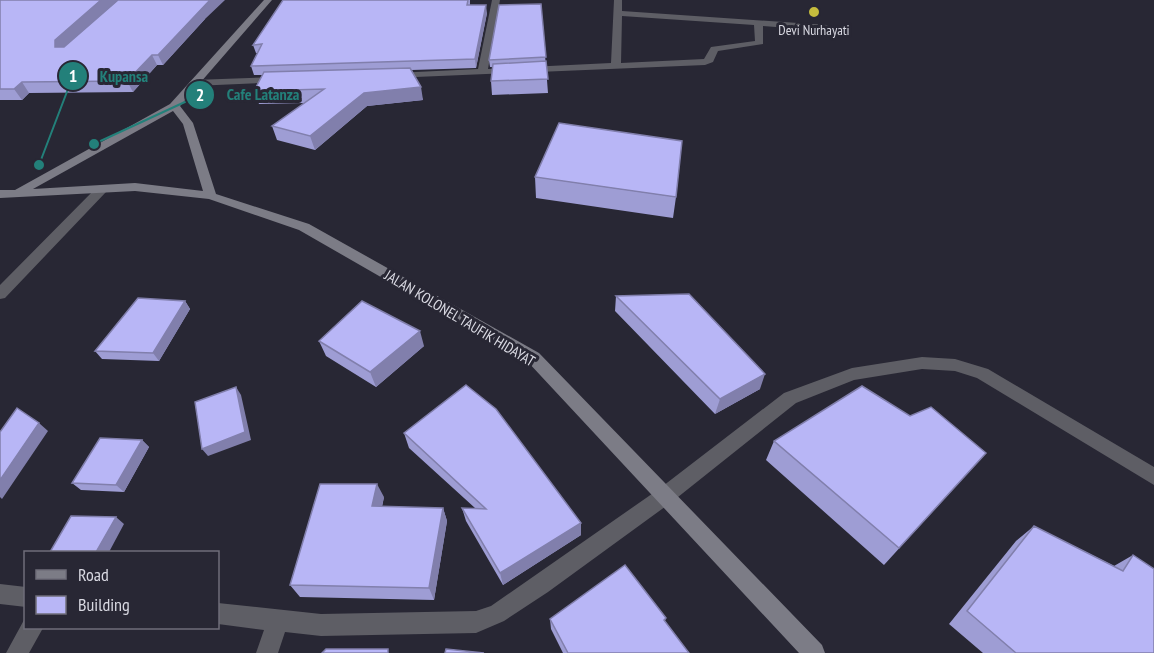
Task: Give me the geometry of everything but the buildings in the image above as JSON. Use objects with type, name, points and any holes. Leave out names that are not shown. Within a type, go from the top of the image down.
[{"type":"main road","points":[[18,192],[174,106],[268,0]]},
{"type":"main road","points":[[174,106],[188,123],[211,196]]},
{"type":"main road","name":"JALAN KOLONEL TAUFIK HIDAYAT","points":[[0,194],[135,188],[211,196],[304,227],[533,357],[813,653]]},
{"type":"street","points":[[482,74],[496,0]]},
{"type":"street","points":[[616,64],[618,0]]},
{"type":"street","points":[[618,13],[827,28]]},
{"type":"street","points":[[390,76],[482,74],[616,64],[705,62],[710,60],[714,49],[760,42],[762,39],[758,24]]},
{"type":"street","points":[[194,83],[286,80]]},
{"type":"street","points":[[0,294],[102,189]]},
{"type":"street","points":[[219,615],[321,625],[476,622],[496,614],[541,585],[666,495],[790,398],[852,374],[922,363],[955,365],[982,373],[1154,477]]},
{"type":"street","points":[[0,594],[24,597]]},
{"type":"street","points":[[267,653],[278,620]]},
{"type":"street","points":[[17,653],[31,629]]},
{"type":"place","name":"Devi Nurhayati","points":[[814,12]]},
{"type":"place","name":"Cafe Latanza","points":[[94,144]]},
{"type":"place","name":"Kupansa","points":[[39,165]]}]
